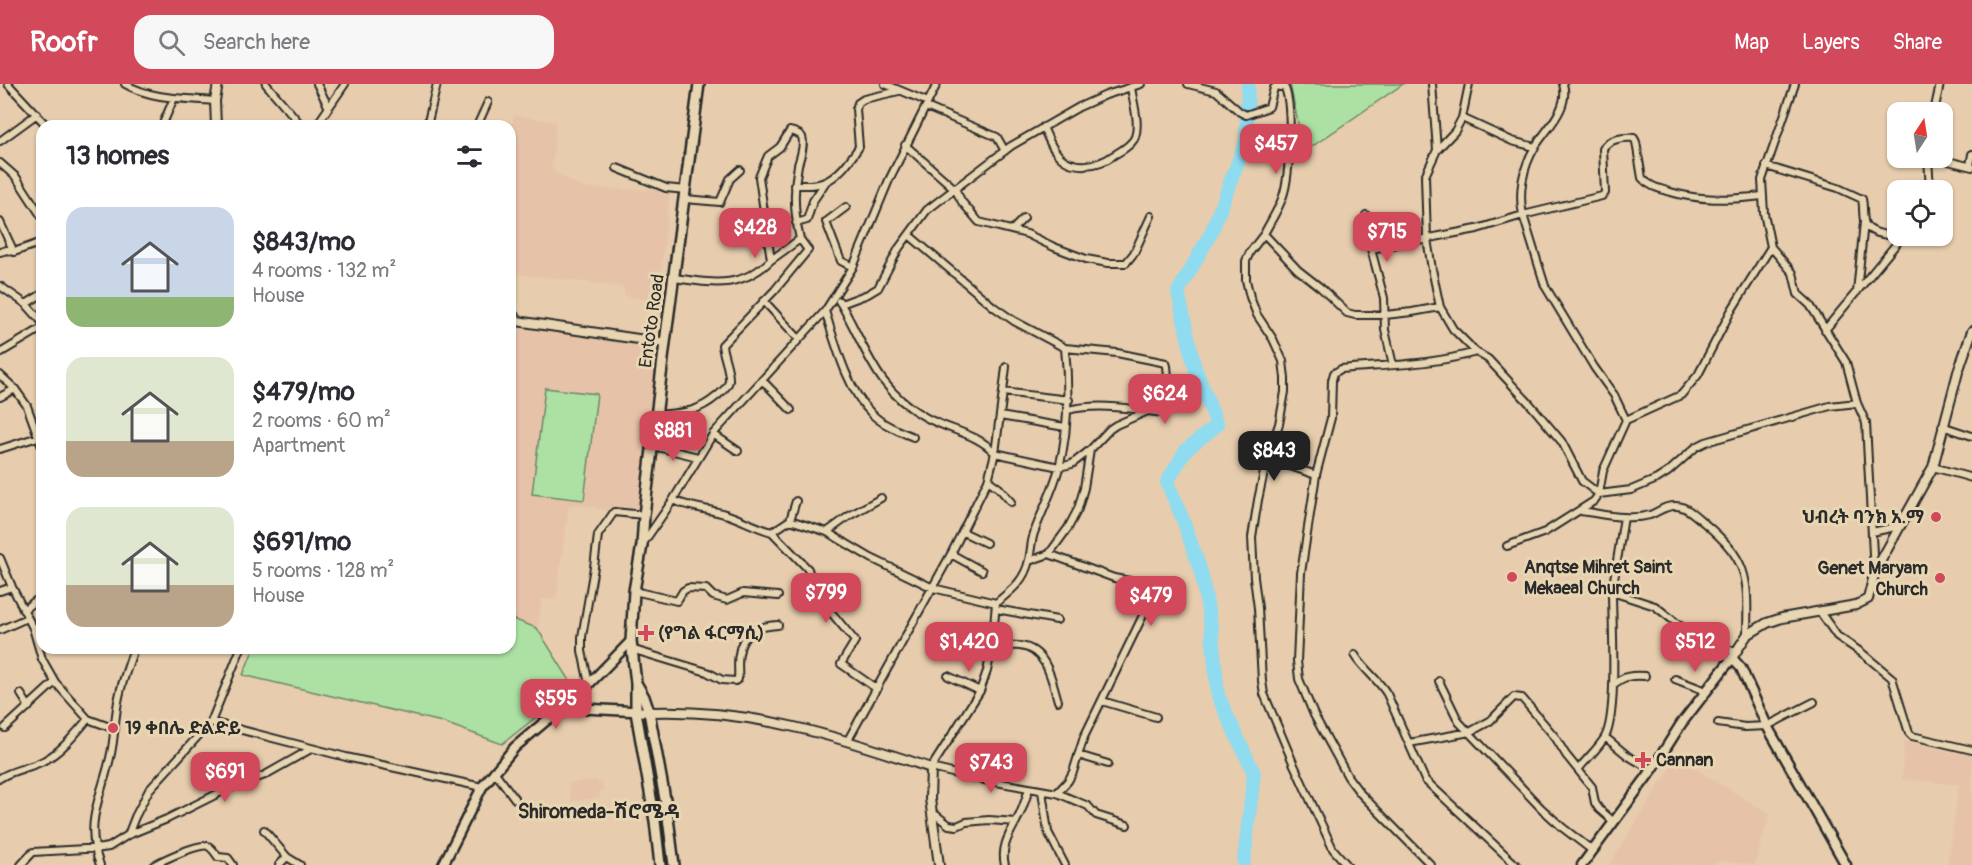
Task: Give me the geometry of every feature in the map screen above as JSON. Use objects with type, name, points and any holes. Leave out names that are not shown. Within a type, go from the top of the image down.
[{"type":"main road","name":"Entoto Road","points":[[636,683],[631,645],[634,591],[642,545],[656,415],[699,84]]},
{"type":"main road","points":[[575,708],[589,684],[631,645]]},
{"type":"main road","points":[[1582,865],[1652,770],[1682,724],[1735,654],[1767,726],[1846,865]]},
{"type":"main road","points":[[636,683],[636,712],[655,821],[660,865]]},
{"type":"main road","points":[[636,683],[649,712],[667,810],[674,865]]},
{"type":"main road","points":[[443,865],[482,787],[515,747],[537,728],[558,714],[575,708],[649,712]]},
{"type":"street","points":[[8,84],[42,120]]},
{"type":"street","points":[[125,84],[142,93],[215,101]]},
{"type":"street","points":[[216,120],[215,101],[218,84]]},
{"type":"street","points":[[266,84],[297,120]]},
{"type":"street","points":[[316,84],[328,106]]},
{"type":"street","points":[[320,120],[345,84]]},
{"type":"street","points":[[885,84],[997,137],[1005,151]]},
{"type":"street","points":[[642,545],[673,500],[713,434],[825,311],[835,296],[853,267],[905,145],[937,84]]},
{"type":"street","points":[[841,304],[878,288],[898,248],[927,210],[1005,151],[1043,127],[1097,99],[1141,84]]},
{"type":"street","points":[[1188,84],[1217,87],[1240,112],[1246,115],[1269,107],[1276,86],[1285,88],[1287,95],[1287,182],[1282,199],[1264,234],[1246,261],[1246,280],[1250,297],[1257,315],[1273,339],[1283,361],[1285,378],[1285,392],[1279,424],[1267,458],[1258,500],[1252,550],[1264,694],[1333,849],[1347,865]]},
{"type":"street","points":[[1432,84],[1437,150]]},
{"type":"street","points":[[1469,84],[1462,118],[1455,131],[1437,150],[1425,176],[1426,239],[1440,307],[1453,329],[1476,352],[1488,359],[1562,442],[1582,481],[1599,494],[1631,490],[1668,472],[1696,447],[1706,442],[1830,406],[1857,403]]},
{"type":"street","points":[[1563,84],[1565,96]]},
{"type":"street","points":[[1569,84],[1554,122],[1535,147],[1526,168],[1520,202],[1545,286],[1594,367],[1614,395],[1626,420]]},
{"type":"street","points":[[1612,592],[1655,606],[1698,640],[1735,654],[1747,635],[1767,623],[1863,602],[1868,599],[1871,591],[1874,575],[1866,423],[1857,403],[1846,362],[1810,305],[1798,294],[1793,273],[1771,248],[1762,196],[1762,180],[1766,166],[1795,84]]},
{"type":"street","points":[[1936,102],[1940,84]]},
{"type":"street","points":[[428,120],[435,85]]},
{"type":"street","points":[[1043,127],[1054,151],[1065,160],[1088,165],[1107,160],[1132,142],[1135,137],[1137,127],[1131,87]]},
{"type":"street","points":[[796,223],[807,220],[813,201],[825,183],[841,170],[859,147],[856,109],[858,103],[864,99],[898,91]]},
{"type":"street","points":[[165,120],[174,98]]},
{"type":"street","points":[[480,120],[488,102]]},
{"type":"street","points":[[0,141],[37,114]]},
{"type":"street","points":[[1462,118],[1512,141],[1535,147]]},
{"type":"street","points":[[656,415],[690,412],[701,408],[720,394],[729,383],[722,345],[764,302],[808,250],[800,239],[796,223],[794,185],[802,138],[800,134],[790,131],[780,147],[768,156],[759,177],[771,260]]},
{"type":"street","points":[[1371,249],[1477,229],[1602,196],[1605,193],[1602,149],[1604,144],[1630,137],[1636,142],[1642,178],[1652,186],[1696,199],[1728,200],[1762,196]]},
{"type":"street","points":[[905,145],[955,189],[962,202],[979,222],[1013,229],[1086,259],[1126,262],[1134,253],[1151,216]]},
{"type":"street","points":[[1953,162],[1971,166],[1972,154]]},
{"type":"street","points":[[0,163],[16,177],[36,208]]},
{"type":"street","points":[[1766,166],[1838,188],[1862,199],[1864,221],[1857,292]]},
{"type":"street","points":[[617,168],[685,195],[720,202],[730,178],[740,170]]},
{"type":"street","points":[[794,185],[825,183]]},
{"type":"street","points":[[846,207],[826,222],[841,261],[853,267]]},
{"type":"street","points":[[1366,215],[1371,249],[1384,298],[1385,330],[1393,365]]},
{"type":"street","points":[[1013,229],[1024,218]]},
{"type":"street","points":[[1864,221],[1872,230],[1887,234]]},
{"type":"street","points":[[0,222],[14,252]]},
{"type":"street","points":[[1264,234],[1298,270],[1321,288],[1342,310],[1355,315],[1385,315],[1440,307]]},
{"type":"street","points":[[909,235],[1001,312],[1065,348],[1117,353],[1166,363],[1169,387],[1168,408],[1163,413],[1115,407],[1068,410]]},
{"type":"street","points":[[674,278],[707,282],[736,282],[762,269],[800,239]]},
{"type":"street","points":[[0,252],[8,250],[14,252],[36,244]]},
{"type":"street","points":[[1825,330],[1895,246]]},
{"type":"street","points":[[1507,546],[1545,532],[1594,501],[1599,494],[1603,471],[1626,420],[1684,392],[1698,375],[1731,310],[1771,248]]},
{"type":"street","points":[[0,286],[26,304],[36,315]]},
{"type":"street","points":[[835,296],[871,364],[884,383],[911,408],[926,418],[987,444],[995,453],[1059,467],[1072,464],[1090,450],[1110,429],[1148,411]]},
{"type":"street","points":[[26,304],[36,298]]},
{"type":"street","points":[[764,302],[799,339]]},
{"type":"street","points":[[825,311],[847,373],[861,400],[872,414],[886,425],[913,437]]},
{"type":"street","points":[[516,317],[521,322]]},
{"type":"street","points":[[516,321],[665,343]]},
{"type":"street","points":[[1874,575],[1933,467],[1942,426],[1972,331]]},
{"type":"street","points":[[0,353],[36,332]]},
{"type":"street","points":[[939,865],[929,787],[931,768],[980,691],[992,648],[996,606],[1022,579],[1029,561],[1035,532],[1059,467],[1069,400],[1065,348]]},
{"type":"street","points":[[1431,865],[1360,793],[1348,777],[1314,715],[1299,679],[1297,661],[1301,573],[1316,475],[1331,418],[1334,373],[1341,369],[1441,360],[1476,352]]},
{"type":"street","points":[[848,740],[933,588],[988,480],[995,453],[1006,367]]},
{"type":"street","points":[[0,375],[15,389],[27,406],[36,431]]},
{"type":"street","points":[[762,380],[791,410]]},
{"type":"street","points":[[0,398],[15,389]]},
{"type":"street","points":[[1003,392],[1069,400]]},
{"type":"street","points":[[1000,416],[1065,427]]},
{"type":"street","points":[[1942,426],[1972,436]]},
{"type":"street","points":[[713,434],[738,451]]},
{"type":"street","points":[[0,449],[36,438]]},
{"type":"street","points":[[653,446],[698,457]]},
{"type":"street","points":[[1029,561],[1049,554],[1068,528],[1078,509],[1084,488],[1090,450]]},
{"type":"street","points":[[1267,458],[1316,475]]},
{"type":"street","points":[[1933,467],[1972,478]]},
{"type":"street","points":[[988,480],[999,488],[1011,502]]},
{"type":"street","points":[[827,532],[849,516],[881,498]]},
{"type":"street","points":[[673,500],[730,516],[772,532],[808,569],[815,593],[855,641],[841,664],[877,689]]},
{"type":"street","points":[[772,532],[790,520],[796,501]]},
{"type":"street","points":[[1581,510],[1624,517],[1651,515],[1666,507],[1681,507],[1714,532],[1738,559],[1746,578],[1747,635]]},
{"type":"street","points":[[589,684],[582,651],[582,637],[597,535],[614,512],[644,515]]},
{"type":"street","points":[[1578,770],[1605,737],[1610,720],[1613,685],[1612,592],[1624,517]]},
{"type":"street","points":[[790,520],[827,532],[871,558],[933,588],[1057,620]]},
{"type":"street","points":[[1872,532],[1900,526]]},
{"type":"street","points":[[963,532],[986,543]]},
{"type":"street","points":[[951,554],[982,571]]},
{"type":"street","points":[[1049,554],[1114,578],[1150,585],[1152,591],[1132,642],[1084,737],[1068,781],[1057,793]]},
{"type":"street","points":[[0,558],[36,638]]},
{"type":"street","points":[[0,591],[12,586]]},
{"type":"street","points":[[634,591],[676,601],[688,588],[706,589],[713,596],[727,600],[743,593],[778,596]]},
{"type":"street","points":[[24,610],[36,601]]},
{"type":"street","points":[[1820,612],[1837,636],[1892,678],[1909,733],[1912,736],[1972,750]]},
{"type":"street","points":[[0,630],[27,618]]},
{"type":"street","points":[[631,645],[707,672],[722,680],[735,681],[738,679],[739,654],[743,640],[750,632],[761,626],[778,625]]},
{"type":"street","points":[[992,648],[1018,645],[1033,650],[1042,658],[1058,701]]},
{"type":"street","points":[[41,654],[55,682],[88,719],[115,729]]},
{"type":"street","points":[[100,865],[94,848],[93,834],[96,805],[112,748],[119,695],[132,654]]},
{"type":"street","points":[[128,835],[149,790],[212,722],[239,654]]},
{"type":"street","points":[[1355,655],[1362,666],[1380,683],[1425,780],[1516,865]]},
{"type":"street","points":[[1613,685],[1629,675],[1645,676]]},
{"type":"street","points":[[948,676],[980,691]]},
{"type":"street","points":[[1675,679],[1706,691]]},
{"type":"street","points":[[1439,681],[1453,714],[1459,722],[1541,808],[1593,851]]},
{"type":"street","points":[[5,728],[55,682]]},
{"type":"street","points":[[21,694],[29,706]]},
{"type":"street","points":[[1409,743],[1470,732],[1490,721],[1508,702],[1518,696],[1542,721],[1592,787],[1599,809],[1614,822]]},
{"type":"street","points":[[1102,701],[1156,717]]},
{"type":"street","points":[[1718,723],[1745,727],[1767,726],[1814,702]]},
{"type":"street","points":[[649,712],[701,712],[788,724],[848,740],[931,768],[1057,793],[1088,806],[1096,814],[1127,825]]},
{"type":"street","points":[[0,778],[48,758],[65,745],[88,719]]},
{"type":"street","points":[[212,722],[311,749],[482,787]]},
{"type":"street","points":[[1605,737],[1628,756],[1652,770]]},
{"type":"street","points":[[21,865],[33,852],[109,847],[128,835],[167,819],[229,788],[265,776],[311,749]]},
{"type":"street","points":[[1078,755],[1108,764]]},
{"type":"street","points":[[495,771],[515,799]]},
{"type":"street","points":[[1005,865],[1003,853],[1006,841],[1029,789]]},
{"type":"street","points":[[1042,791],[1048,832],[1065,865]]},
{"type":"street","points":[[932,812],[949,825],[957,826],[966,822],[989,819],[1016,822]]},
{"type":"street","points":[[264,830],[287,856],[300,865]]},
{"type":"street","points":[[154,865],[196,847],[204,846],[211,848],[218,857],[228,858],[233,865]]},
{"type":"street","points":[[279,865],[287,856]]},
{"type":"shaded area","points":[[514,115],[556,122],[552,170],[583,188],[670,190],[658,301],[625,296],[623,287],[516,274],[516,120],[513,120]]},
{"type":"shaded area","points":[[516,322],[663,349],[638,519],[594,507],[569,505],[556,600],[542,599],[537,628],[516,620]]},
{"type":"shaded area","points":[[1904,741],[1972,756],[1972,865],[1947,865],[1959,785],[1902,779]]},
{"type":"shaded area","points":[[1680,759],[1770,814],[1755,865],[1719,861],[1713,865],[1609,865],[1672,765]]},
{"type":"shaded area","points":[[597,780],[598,783],[602,782],[603,790],[599,790],[600,798],[571,801],[568,783]]},
{"type":"green space","points":[[1290,84],[1403,84],[1304,152]]},
{"type":"green space","points":[[545,388],[597,394],[584,500],[532,494]]},
{"type":"green space","points":[[516,620],[537,628],[574,687],[502,744],[442,722],[243,675],[252,654],[516,654]]},
{"type":"waterway","points":[[1244,861],[1254,773],[1218,696],[1212,632],[1201,572],[1167,482],[1186,450],[1217,425],[1194,365],[1178,292],[1211,233],[1246,141],[1248,84]]},
{"type":"place","name":"ህብረት ባንክ አ.ማ","points":[[1936,517]]},
{"type":"place","name":"Anqtse Mihret Saint Mekaeal Church","points":[[1512,577]]},
{"type":"place","name":"Genet Maryam Church","points":[[1940,578]]},
{"type":"place","name":"(የግል ፋርማሲ)","points":[[646,633]]},
{"type":"place","name":"19 ቀበሌ ድልድይ","points":[[113,728]]},
{"type":"place","name":"Cannan","points":[[1643,760]]},
{"type":"district","name":"Shiromeda-ሽሮሜዳ","points":[[599,811]]}]
